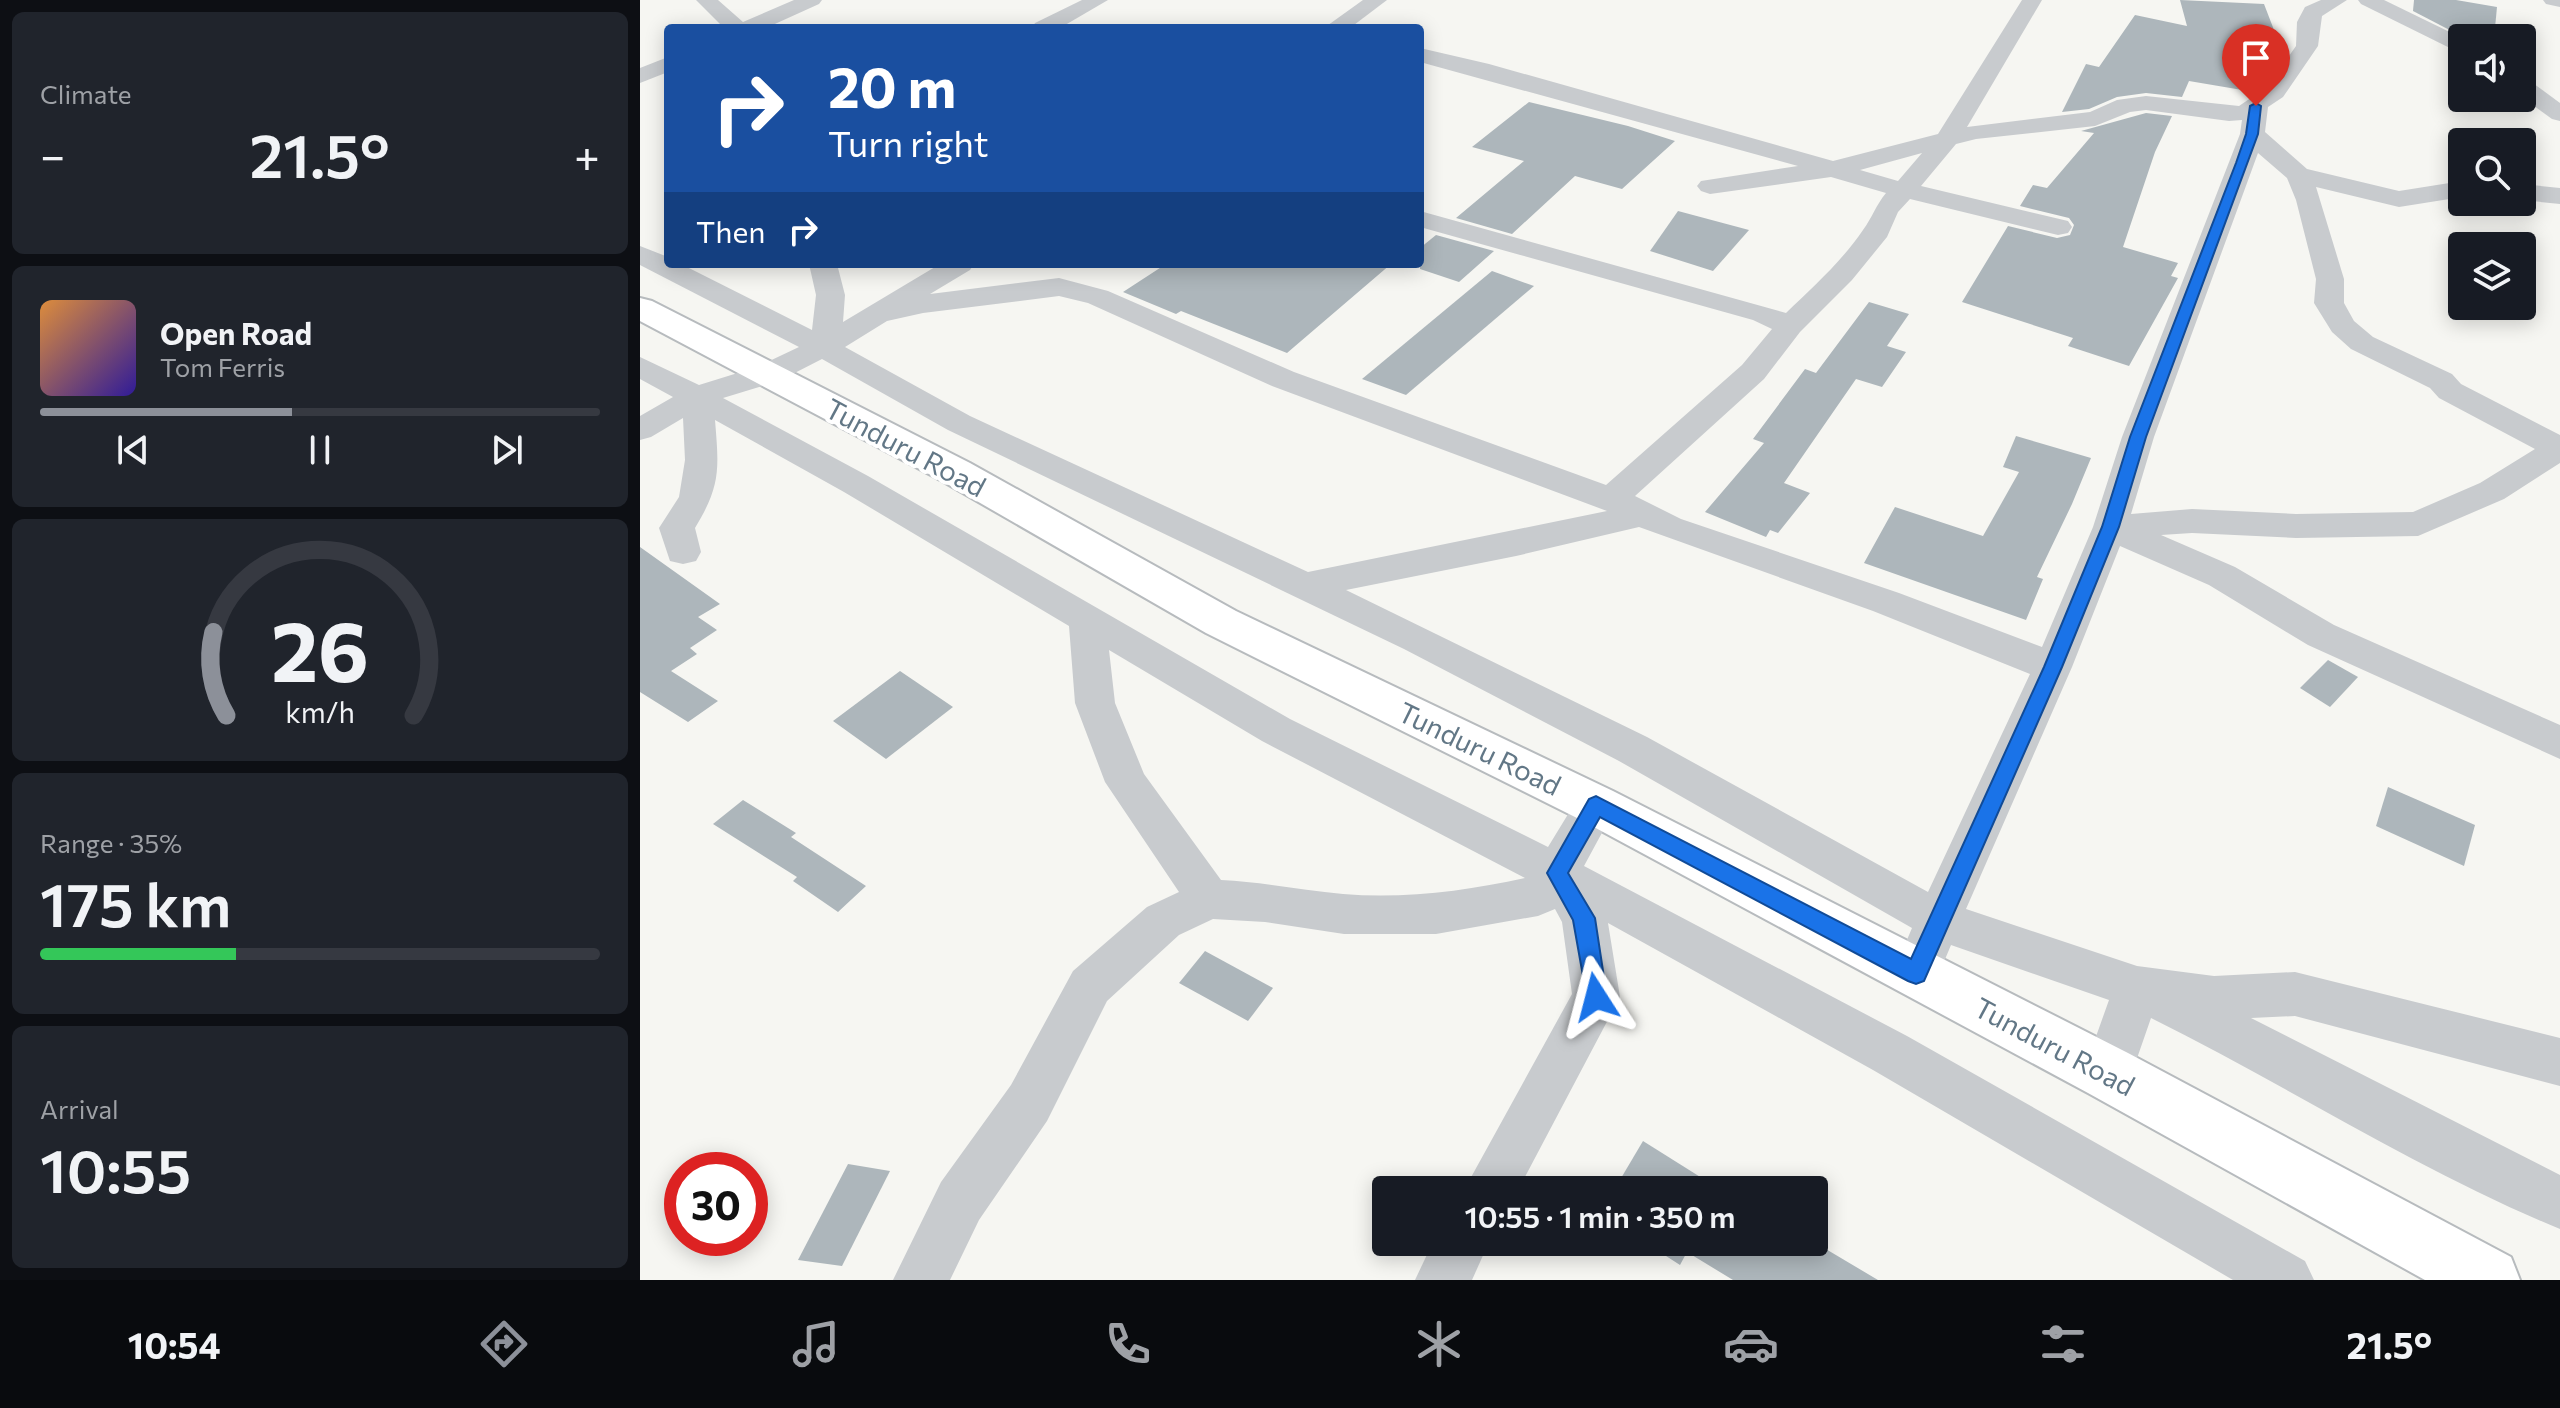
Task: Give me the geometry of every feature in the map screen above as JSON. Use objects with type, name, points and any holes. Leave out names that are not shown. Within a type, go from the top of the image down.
[{"type":"highway","name":"Tunduru Road","points":[[640,308],[956,472],[1221,622],[1596,805],[2108,1073],[2488,1280]]},
{"type":"street","points":[[706,0],[733,24]]},
{"type":"street","points":[[757,24],[812,0]]},
{"type":"street","points":[[1051,24],[1098,0]]},
{"type":"street","points":[[1341,24],[1377,0]]},
{"type":"street","points":[[1304,586],[1431,558],[1563,535],[1627,506],[1753,372],[1790,326],[1842,274],[1877,231],[1886,210],[1947,140],[2032,0]]},
{"type":"street","points":[[1916,973],[2053,667],[2110,527],[2138,437],[2254,120],[2307,46],[2308,22],[2313,12],[2337,0]]},
{"type":"street","points":[[2368,0],[2448,40]]},
{"type":"street","points":[[2553,0],[2560,1]]},
{"type":"street","points":[[1424,56],[1481,69],[1903,189],[2058,227]]},
{"type":"street","points":[[640,76],[664,66]]},
{"type":"street","points":[[2536,96],[2560,114]]},
{"type":"street","points":[[1710,186],[1832,169],[1995,129],[2095,119],[2125,105],[2146,103],[2254,120],[2298,175],[2309,200],[2330,279],[2329,303],[2342,326],[2362,343],[2441,381],[2450,391],[2560,448]]},
{"type":"street","points":[[2298,175],[2399,199],[2448,191]]},
{"type":"street","points":[[2536,193],[2560,196]]},
{"type":"street","points":[[1424,220],[1763,314],[1790,326]]},
{"type":"street","points":[[640,254],[664,266]]},
{"type":"street","points":[[668,268],[823,347],[959,423],[1417,639],[1633,749],[1938,920],[2137,988],[2256,1045],[2419,1133],[2560,1203]]},
{"type":"street","points":[[823,347],[833,312],[825,268]]},
{"type":"street","points":[[640,430],[668,404],[768,374],[823,347],[953,268]]},
{"type":"street","points":[[874,315],[923,304],[1059,287],[1098,297],[1283,379],[1627,506],[1669,527],[1886,602],[2053,667]]},
{"type":"street","points":[[640,366],[668,404],[702,460],[696,498],[677,528],[683,552]]},
{"type":"street","points":[[668,404],[1087,619],[1276,730],[1557,873],[1890,1053],[2286,1280]]},
{"type":"street","points":[[2110,527],[2192,521],[2296,526],[2418,524],[2492,491],[2560,448]]},
{"type":"street","points":[[2110,527],[2222,576],[2321,635],[2560,743]]},
{"type":"street","points":[[1087,619],[1095,703],[1126,782],[1209,899]]},
{"type":"street","points":[[921,1280],[960,1201],[1029,1103],[1090,986],[1163,921],[1209,899],[1265,902],[1344,914],[1436,914],[1538,896],[1557,873],[1596,805]]},
{"type":"street","points":[[1498,1176],[1596,997],[1584,918],[1557,873]]},
{"type":"street","points":[[2137,988],[2214,998],[2295,994],[2560,1062]]},
{"type":"street","points":[[2108,1073],[2137,988]]},
{"type":"street","points":[[1443,1280],[1455,1256]]},
{"type":"building","points":[[2180,0],[2264,4],[2274,30],[2254,92],[2189,81],[2182,97],[2146,93],[2117,97],[2089,109],[2062,112],[2086,64],[2099,67],[2135,15],[2187,26]]},
{"type":"building","points":[[2414,0],[2456,0],[2497,7],[2495,24],[2448,24],[2448,29],[2413,11]]},
{"type":"building","points":[[1529,102],[1675,141],[1622,189],[1575,176],[1512,234],[1456,218],[1524,161],[1472,147]]},
{"type":"building","points":[[2146,113],[2172,116],[2155,152],[2123,247],[2178,263],[2171,276],[2178,278],[2129,366],[2068,346],[2073,338],[1962,302],[2008,226],[2057,238],[2070,235],[2074,225],[2069,218],[2020,206],[2033,185],[2047,188],[2094,133],[2081,131]]},
{"type":"building","points":[[1678,211],[1749,230],[1713,271],[1650,251]]},
{"type":"building","points":[[1436,235],[1494,251],[1459,282],[1420,269],[1424,268],[1424,245]]},
{"type":"building","points":[[1160,268],[1386,268],[1287,353],[1181,311],[1176,314],[1123,292]]},
{"type":"building","points":[[1492,271],[1534,286],[1406,395],[1362,379]]},
{"type":"building","points":[[1869,302],[1909,314],[1887,346],[1906,352],[1882,387],[1856,379],[1784,483],[1810,493],[1778,533],[1770,530],[1766,537],[1705,512],[1764,443],[1753,439],[1805,369],[1816,373]]},
{"type":"building","points":[[2016,436],[2091,458],[2037,577],[2043,579],[2026,620],[1864,563],[1895,507],[1983,536],[2019,472],[2003,467]]},
{"type":"building","points":[[640,547],[720,604],[698,617],[717,630],[690,648],[697,654],[671,671],[718,701],[688,722],[640,692]]},
{"type":"building","points":[[2328,660],[2358,677],[2330,707],[2300,688]]},
{"type":"building","points":[[900,671],[953,707],[886,759],[833,721]]},
{"type":"building","points":[[2388,787],[2475,825],[2464,866],[2376,826]]},
{"type":"building","points":[[743,800],[796,833],[791,837],[866,886],[838,912],[793,881],[797,877],[713,824]]},
{"type":"building","points":[[1205,951],[1273,988],[1248,1021],[1179,983]]},
{"type":"building","points":[[1643,1141],[1699,1176],[1622,1176]]},
{"type":"building","points":[[848,1164],[890,1171],[842,1266],[798,1260]]},
{"type":"building","points":[[1828,1250],[1878,1280],[1733,1280],[1694,1256],[1828,1256]]},
{"type":"building","points":[[1666,1256],[1685,1256],[1680,1265]]},
{"type":"route","points":[[1596,997],[1584,918],[1557,873],[1596,805],[1916,973],[2053,667],[2110,527],[2138,437],[2242,163],[2252,134],[2256,106]]}]
